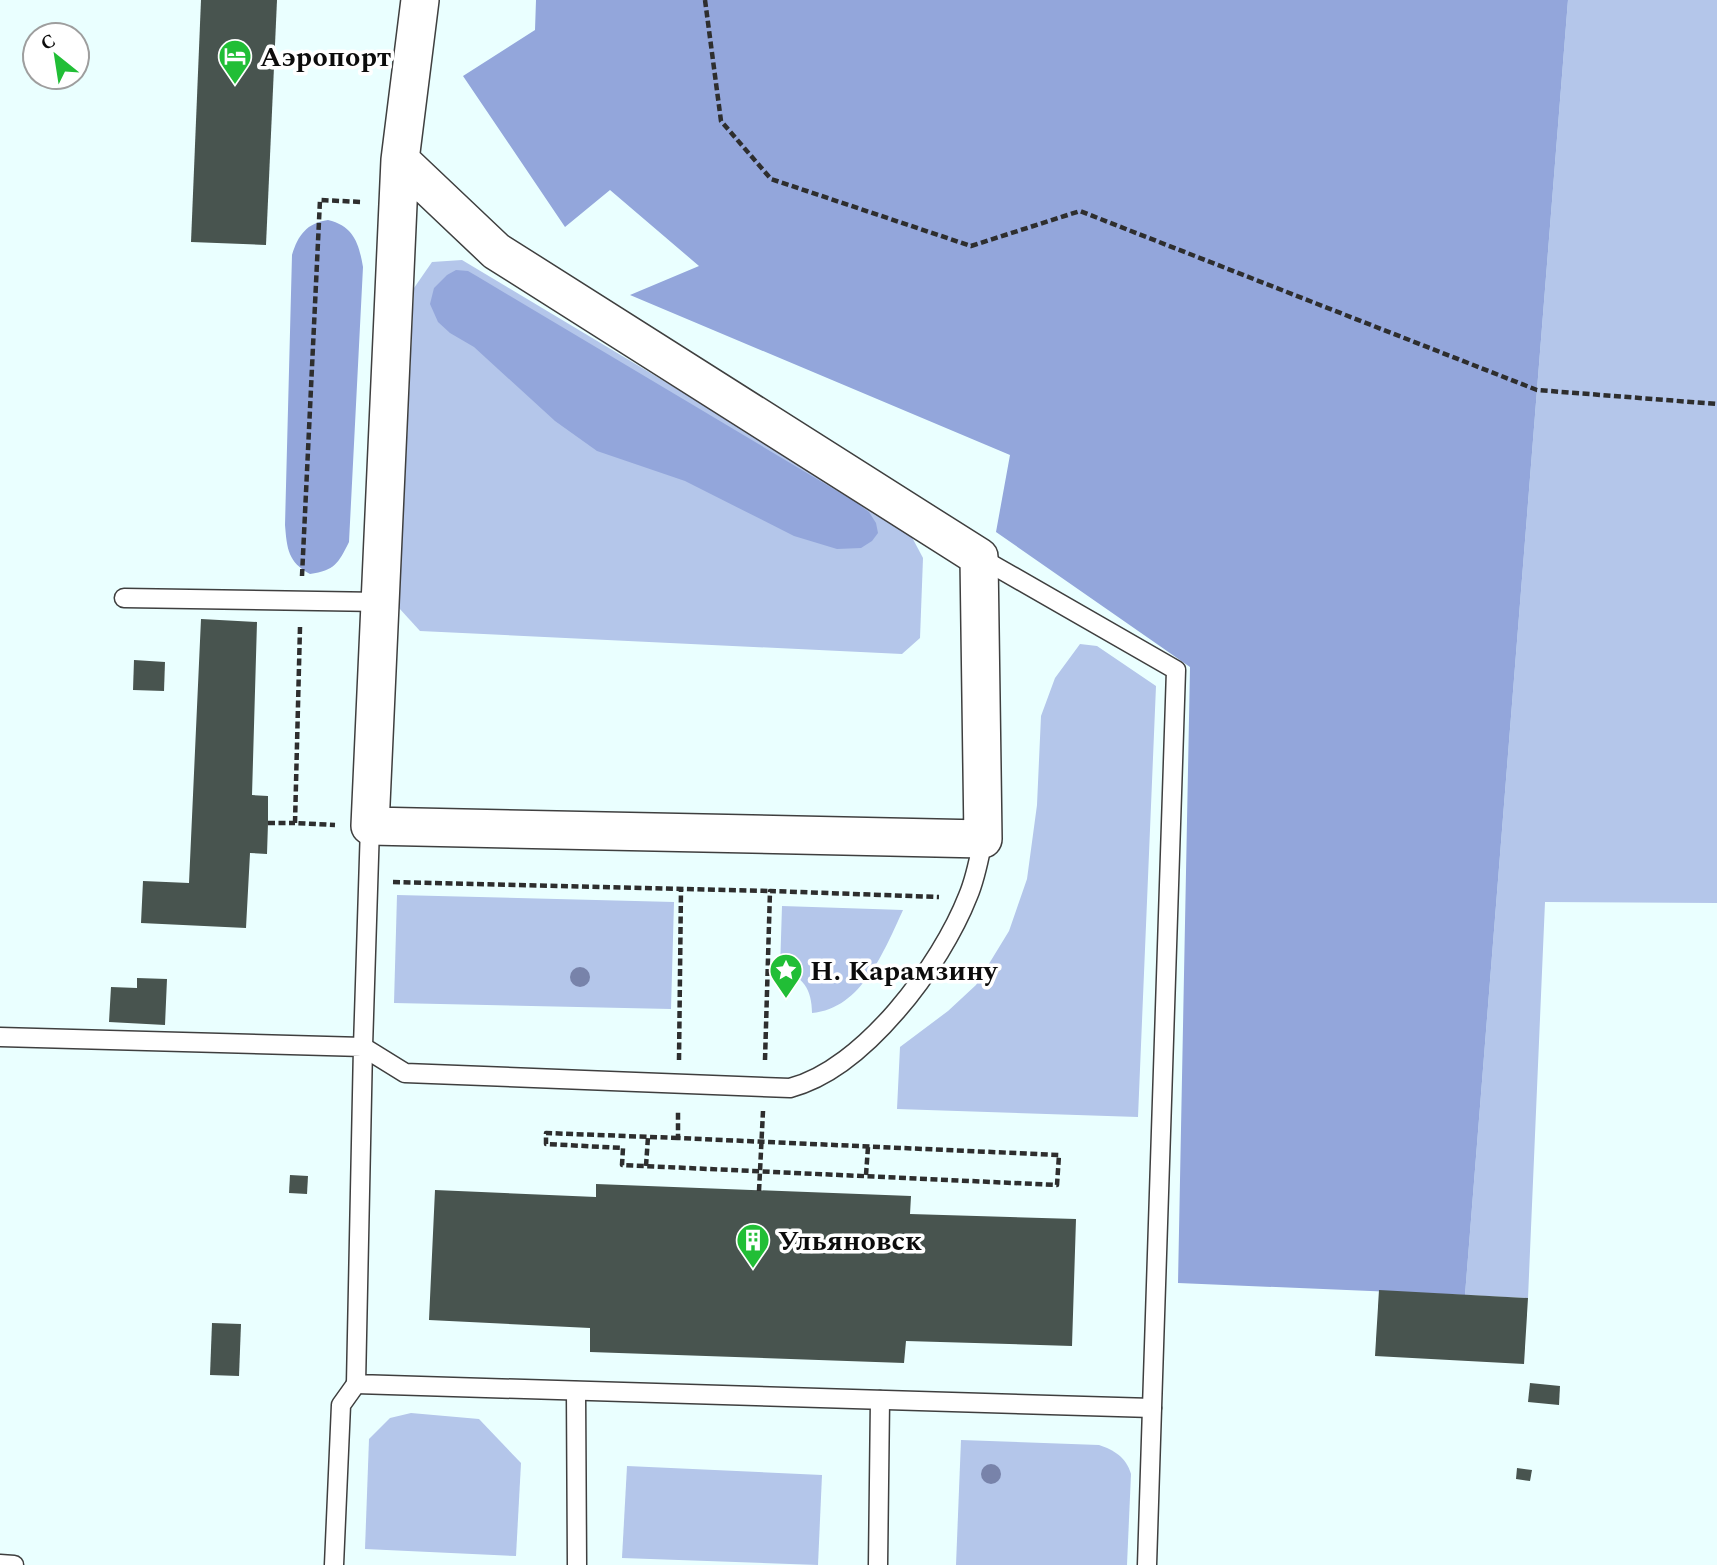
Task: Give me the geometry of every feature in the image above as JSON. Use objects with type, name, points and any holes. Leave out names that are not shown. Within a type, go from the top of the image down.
[{"type":"street","points":[[400,160],[496,251],[979,557],[983,839],[370,826],[400,160],[420,0]]},
{"type":"lane","points":[[979,557],[1176,670],[1147,1565]]},
{"type":"lane","points":[[124,598],[381,602]]},
{"type":"lane","points":[[334,1565],[341,1405],[356,1384],[370,826]]},
{"type":"lane","points":[[0,1037],[363,1047],[405,1073],[790,1088],[803,1085],[856,1052],[896,1011],[924,974],[968,898],[978,868],[983,839]]},
{"type":"lane","points":[[356,1384],[1152,1408]]},
{"type":"lane","points":[[576,1391],[577,1565]]},
{"type":"lane","points":[[878,1565],[880,1400]]},
{"type":"lane","points":[[0,1564],[14,1565]]},
{"type":"path","points":[[705,0],[721,121],[771,179],[971,246],[1080,211],[1536,390],[1717,404]]},
{"type":"path","points":[[295,823],[301,600],[320,200],[398,204]]},
{"type":"path","points":[[268,823],[370,826]]},
{"type":"path","points":[[367,882],[968,898]]},
{"type":"path","points":[[678,1138],[681,889]]},
{"type":"path","points":[[759,1191],[770,891]]},
{"type":"path","points":[[546,1133],[678,1138],[1059,1155],[1057,1185],[622,1165],[623,1148],[546,1144],[546,1133]]},
{"type":"path","points":[[646,1166],[648,1137]]},
{"type":"path","points":[[866,1175],[868,1147]]},
{"type":"shaded area","points":[[536,0],[1568,0],[1465,1295],[1178,1283],[1190,667],[996,532],[1010,455],[630,295],[699,266],[610,190],[565,227],[463,76],[535,30]]},
{"type":"shaded area","points":[[1568,0],[1717,0],[1717,903],[1545,902],[1528,1298],[1465,1295]]},
{"type":"shaded area","points":[[328,220],[344,227],[354,237],[363,267],[349,542],[335,565],[310,574],[293,560],[285,525],[292,255],[304,231],[314,224]]},
{"type":"shaded area","points":[[462,260],[906,526],[923,558],[920,638],[902,654],[420,631],[399,608],[414,288],[432,262]]},
{"type":"shaded area","points":[[456,270],[468,271],[854,501],[869,512],[876,523],[878,533],[861,548],[837,549],[794,536],[685,481],[597,451],[555,421],[474,347],[450,333],[438,322],[430,304],[434,288]]},
{"type":"shaded area","points":[[1080,644],[1097,646],[1156,686],[1138,1117],[897,1109],[900,1047],[948,1011],[976,985],[1009,931],[1027,879],[1037,805],[1041,716],[1055,678]]},
{"type":"shaded area","points":[[397,895],[674,902],[671,1009],[394,1003]]},
{"type":"shaded area","points":[[782,906],[903,910],[870,975],[858,989],[845,1001],[830,1009],[812,1013],[805,985],[795,976],[780,970]]},
{"type":"shaded area","points":[[411,1413],[479,1419],[521,1463],[516,1556],[365,1549],[369,1439],[390,1418]]},
{"type":"shaded area","points":[[961,1440],[1099,1445],[1119,1455],[1131,1474],[1127,1565],[956,1565]]},
{"type":"shaded area","points":[[627,1466],[822,1475],[818,1565],[622,1558]]},
{"type":"building","name":"Аэропорт","points":[[201,0],[277,0],[266,245],[191,242]]},
{"type":"building","points":[[201,619],[257,622],[252,795],[268,796],[267,854],[250,853],[246,928],[141,923],[143,881],[189,883]]},
{"type":"building","points":[[134,660],[165,662],[164,691],[133,690]]},
{"type":"building","points":[[137,978],[167,979],[165,1025],[109,1022],[111,987],[137,988]]},
{"type":"building","points":[[290,1175],[308,1176],[307,1194],[289,1193]]},
{"type":"building","name":"Ульяновск","points":[[596,1184],[911,1196],[910,1214],[1076,1219],[1072,1346],[906,1341],[904,1363],[590,1352],[590,1328],[429,1320],[435,1190],[596,1197]]},
{"type":"building","points":[[1379,1290],[1528,1298],[1524,1364],[1375,1356]]},
{"type":"building","points":[[212,1323],[241,1324],[239,1376],[210,1375]]},
{"type":"building","points":[[1530,1383],[1560,1386],[1559,1405],[1528,1402]]},
{"type":"building","points":[[1517,1468],[1532,1470],[1530,1481],[1516,1479]]},
{"type":"place","name":"Аэропорт","points":[[235,86]]},
{"type":"place","name":"Н. Карамзину","points":[[786,1000]]},
{"type":"place","name":"Ульяновск","points":[[753,1270]]}]
